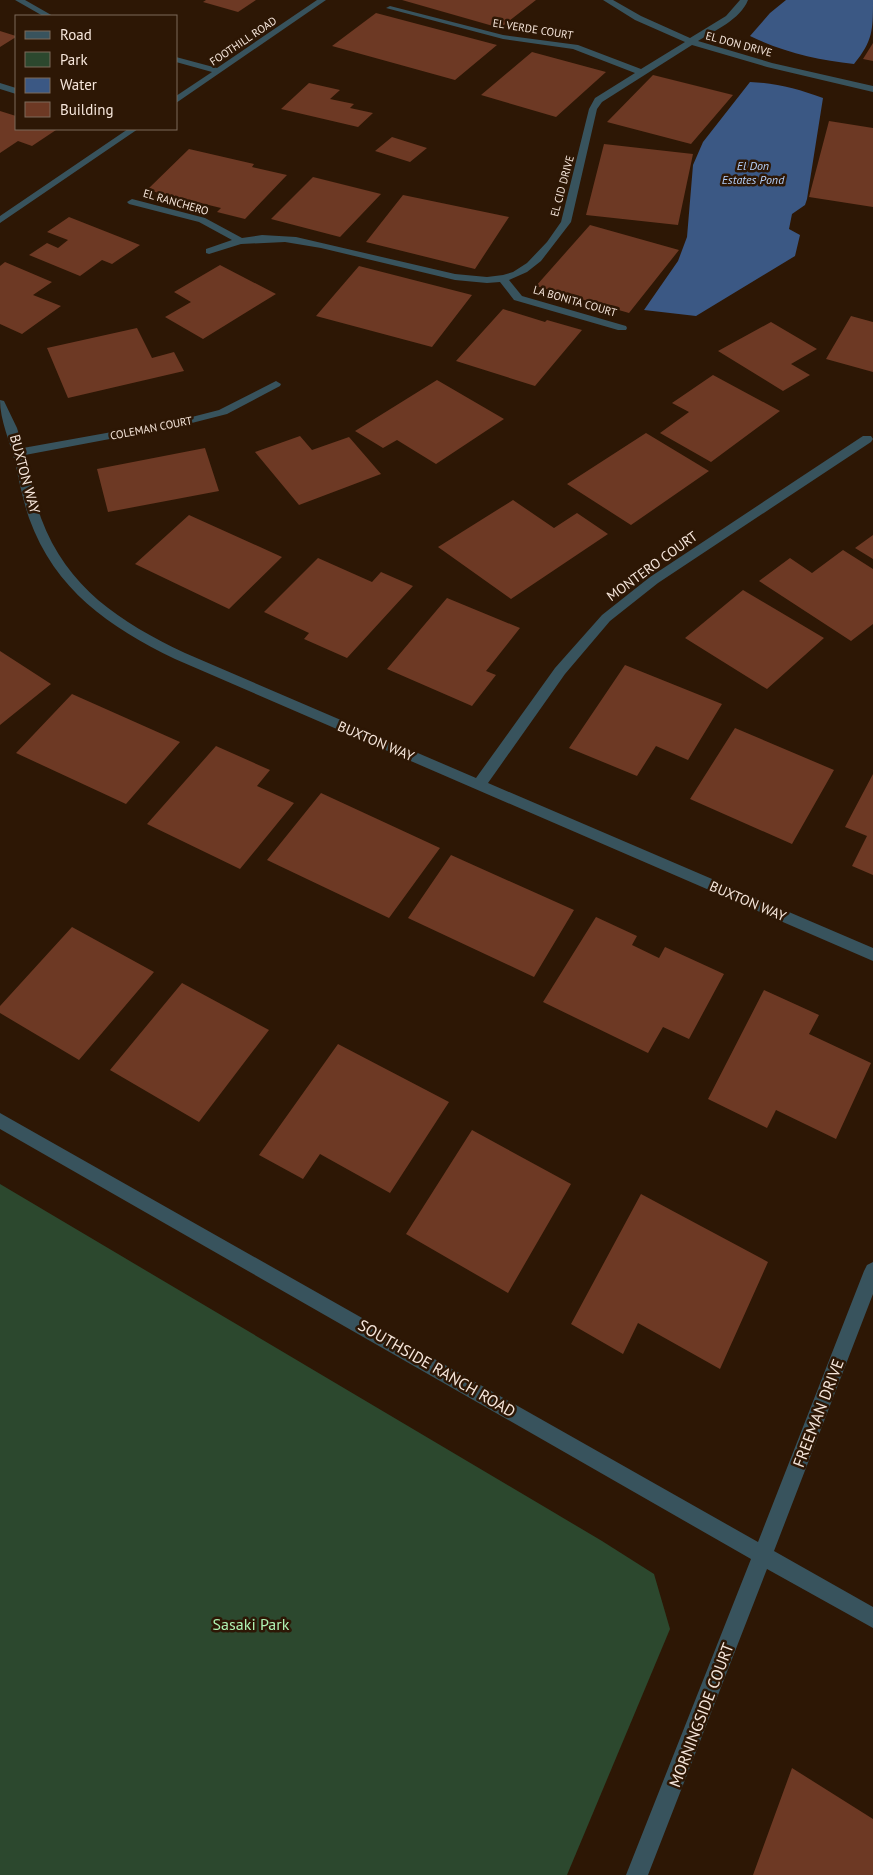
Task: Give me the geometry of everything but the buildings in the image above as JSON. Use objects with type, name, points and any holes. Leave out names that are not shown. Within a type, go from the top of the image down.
[{"type":"street","points":[[19,0],[47,15]]},
{"type":"street","name":"FOOTHILL ROAD","points":[[178,99],[322,0]]},
{"type":"street","name":"EL DON DRIVE","points":[[607,0],[648,24],[690,42],[746,59],[873,89]]},
{"type":"street","name":"EL CID DRIVE","points":[[209,251],[240,240],[258,238],[296,240],[456,276],[479,279],[502,278],[518,273],[530,266],[559,234],[566,222],[593,110],[598,100],[729,18],[742,6],[744,0]]},
{"type":"street","name":"EL VERDE COURT","points":[[390,8],[502,37],[575,47],[641,72]]},
{"type":"street","points":[[178,60],[219,70]]},
{"type":"street","points":[[0,86],[15,91]]},
{"type":"street","points":[[0,220],[133,130]]},
{"type":"street","name":"EL RANCHERO","points":[[132,202],[202,220],[240,240]]},
{"type":"street","name":"LA BONITA COURT","points":[[502,278],[518,298],[622,328]]},
{"type":"street","name":"COLEMAN COURT","points":[[20,452],[184,422],[223,412],[276,384]]},
{"type":"street","name":"BUXTON WAY","points":[[0,403],[12,425],[20,452],[30,501],[42,533],[60,566],[81,591],[107,615],[140,636],[180,656],[873,955]]},
{"type":"street","name":"MONTERO COURT","points":[[479,785],[560,671],[583,642],[606,618],[654,580],[867,439]]},
{"type":"street","name":"SOUTHSIDE RANCH ROAD","points":[[0,1120],[873,1618]]},
{"type":"street","name":"FREEMAN DRIVE","points":[[763,1555],[873,1271]]},
{"type":"street","name":"MORNINGSIDE COURT","points":[[636,1875],[650,1845],[763,1555]]},
{"type":"green space","name":"Sasaki Park","points":[[0,1184],[602,1541],[654,1574],[670,1629],[567,1875],[0,1875]]},
{"type":"water","points":[[786,0],[873,0],[871,35],[865,49],[854,64],[827,60],[775,47],[750,36],[770,13]]},
{"type":"water","name":"El Don Estates Pond","points":[[750,82],[787,87],[823,98],[807,199],[805,205],[792,214],[789,229],[800,235],[795,256],[696,316],[644,310],[678,261],[687,237],[693,165],[703,142]]}]
